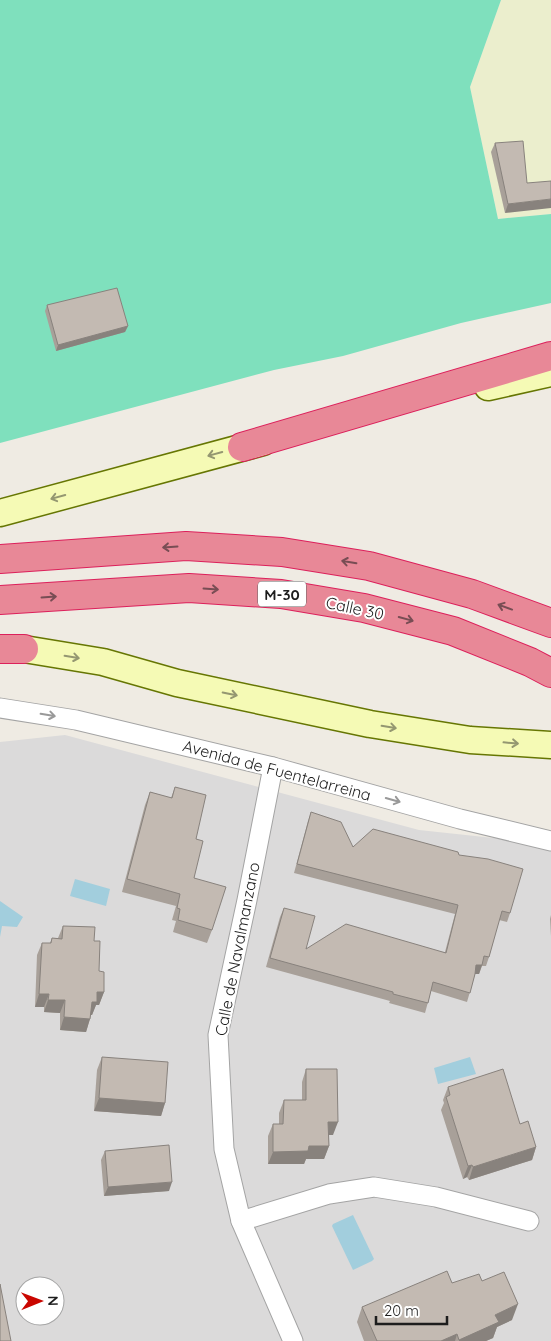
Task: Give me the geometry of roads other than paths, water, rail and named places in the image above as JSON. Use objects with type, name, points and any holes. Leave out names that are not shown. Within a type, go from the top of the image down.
[{"type":"highway","points":[[242,447],[551,356]]},
{"type":"highway","points":[[0,559],[186,546],[282,552],[369,566],[472,594],[551,624]]},
{"type":"highway","name":"Calle 30","points":[[0,600],[189,588],[281,594],[364,608],[453,631],[530,662],[551,673]]},
{"type":"street","points":[[0,513],[242,447],[551,372]]},
{"type":"street","points":[[8,650],[103,662],[177,683],[370,724],[470,740],[551,745]]},
{"type":"street","name":"Avenida de Fuentelarreina","points":[[0,708],[76,720],[273,767],[460,819],[551,841]]},
{"type":"street","name":"Calle de Navalmanzano","points":[[273,767],[218,1035],[224,1149],[241,1222],[293,1341]]},
{"type":"street","points":[[241,1222],[329,1194],[374,1187],[436,1197],[529,1221]]},
{"type":"water","points":[[75,879],[110,889],[106,906],[70,896]]},
{"type":"water","points":[[0,901],[23,917],[17,927],[2,926],[0,937]]},
{"type":"water","points":[[470,1057],[476,1074],[438,1084],[434,1068]]},
{"type":"water","points":[[353,1215],[374,1259],[353,1270],[332,1226]]}]
